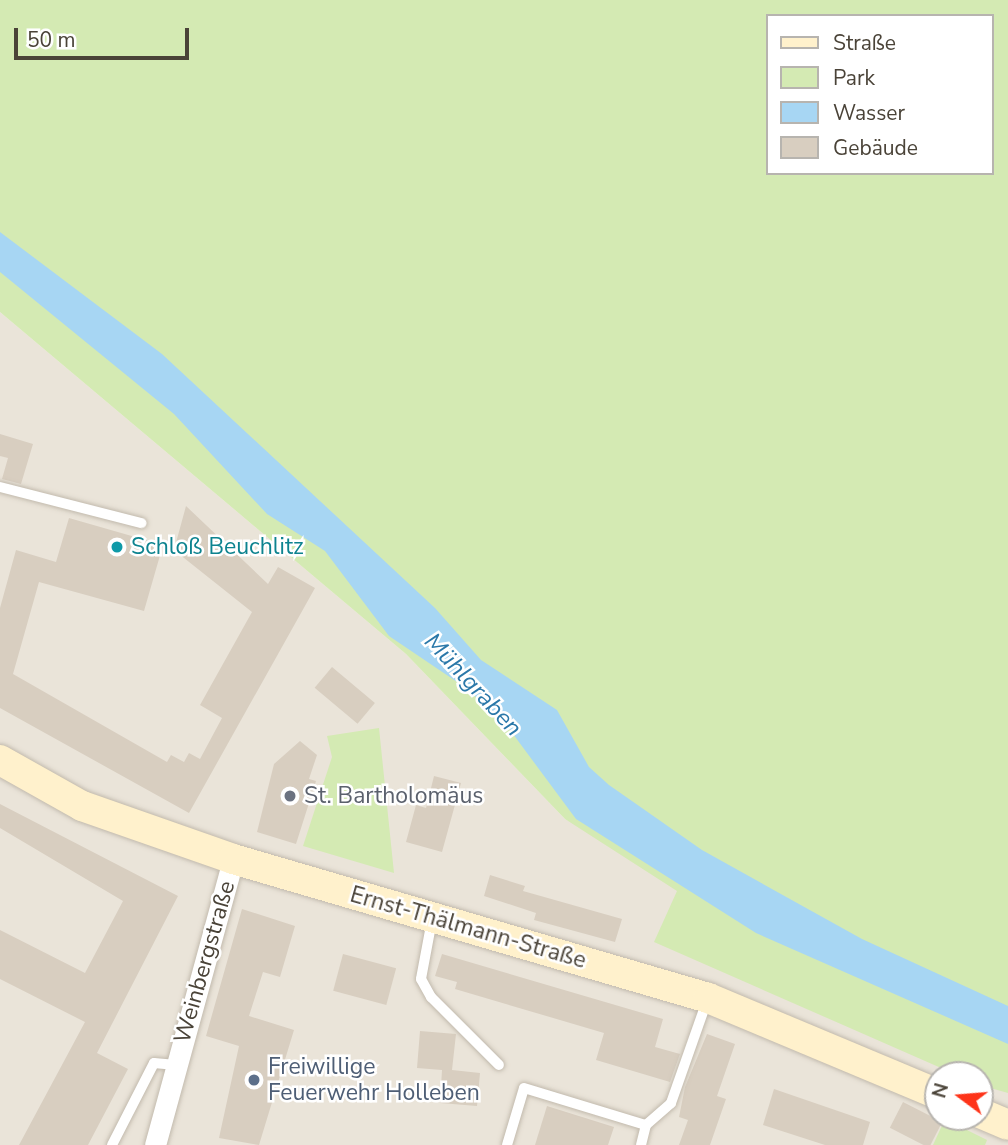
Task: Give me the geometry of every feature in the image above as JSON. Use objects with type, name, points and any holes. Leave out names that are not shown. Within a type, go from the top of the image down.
[{"type":"main road","name":"Ernst-Thälmann-Straße","points":[[0,760],[82,806],[233,859],[708,998],[924,1088]]},
{"type":"street","name":"Weinbergstraße","points":[[155,1145],[233,859]]},
{"type":"lane","points":[[0,487],[141,523]]},
{"type":"lane","points":[[433,918],[421,979],[431,997],[499,1065]]},
{"type":"lane","points":[[640,1145],[646,1125],[671,1103],[708,998]]},
{"type":"lane","name":"Weinbergstraße","points":[[112,1145],[154,1063],[176,1065]]},
{"type":"lane","points":[[507,1145],[524,1088],[646,1125]]},
{"type":"shaded area","points":[[0,312],[406,654],[565,819],[1008,1050],[1008,1145],[0,1145]]},
{"type":"green space","points":[[0,0],[1008,0],[1008,1093],[994,1089],[994,1061],[925,1061],[654,942],[677,891],[565,819],[406,654],[0,312]]},
{"type":"green space","points":[[379,728],[394,873],[303,846],[332,757],[327,736]]},
{"type":"green space","points":[[939,1131],[969,1131],[987,1140],[985,1145],[933,1145]]},
{"type":"water","name":"Mühlgraben","points":[[0,232],[162,354],[435,608],[481,660],[557,710],[589,767],[609,785],[702,850],[862,939],[1008,1006],[1008,1044],[756,933],[576,819],[507,726],[466,688],[389,636],[325,551],[267,514],[174,414],[0,272]]},
{"type":"building","points":[[0,434],[33,444],[21,484],[2,479],[8,458],[0,456]]},
{"type":"building","points":[[186,506],[268,584],[278,567],[315,588],[189,813],[0,708],[0,608],[16,550],[56,562],[69,518],[163,545],[144,611],[39,582],[13,674],[167,762],[171,755],[184,762],[189,753],[200,759],[222,718],[200,705],[252,612],[174,550]]},
{"type":"building","points":[[332,667],[375,703],[358,724],[315,688]]},
{"type":"building","name":"St. Bartholomäus","points":[[300,741],[317,755],[309,779],[316,781],[296,844],[257,832],[274,764]]},
{"type":"building","points":[[434,776],[461,783],[442,852],[406,842],[416,805],[426,808]]},
{"type":"building","points":[[0,804],[178,896],[97,1053],[128,1069],[88,1145],[19,1145],[85,1022],[0,979],[0,930],[85,973],[123,901],[0,828]]},
{"type":"building","points":[[490,875],[525,886],[523,891],[622,919],[615,942],[534,920],[536,913],[484,896]]},
{"type":"building","points":[[242,909],[295,926],[280,977],[263,972],[249,1016],[294,1030],[259,1145],[219,1138],[239,1046],[206,1036]]},
{"type":"building","points":[[343,954],[396,968],[386,1005],[333,991]]},
{"type":"building","points":[[442,954],[663,1019],[655,1047],[680,1054],[670,1082],[596,1060],[604,1033],[455,989],[457,982],[435,976]]},
{"type":"building","points":[[420,1031],[456,1034],[452,1070],[480,1073],[477,1106],[440,1103],[442,1070],[417,1068]]},
{"type":"building","points":[[707,1034],[735,1044],[717,1096],[726,1099],[710,1145],[679,1145],[688,1120],[679,1117],[685,1087]]},
{"type":"building","points":[[774,1089],[870,1122],[863,1145],[825,1145],[763,1125]]},
{"type":"building","points":[[903,1102],[924,1113],[924,1131],[938,1131],[930,1145],[924,1145],[890,1128]]},
{"type":"building","points":[[547,1106],[614,1127],[608,1145],[535,1145]]},
{"type":"place","name":"Schloß Beuchlitz","points":[[117,547]]},
{"type":"place","name":"St. Bartholomäus","points":[[290,796]]},
{"type":"place","name":"Freiwillige Feuerwehr Holleben","points":[[254,1080]]}]
